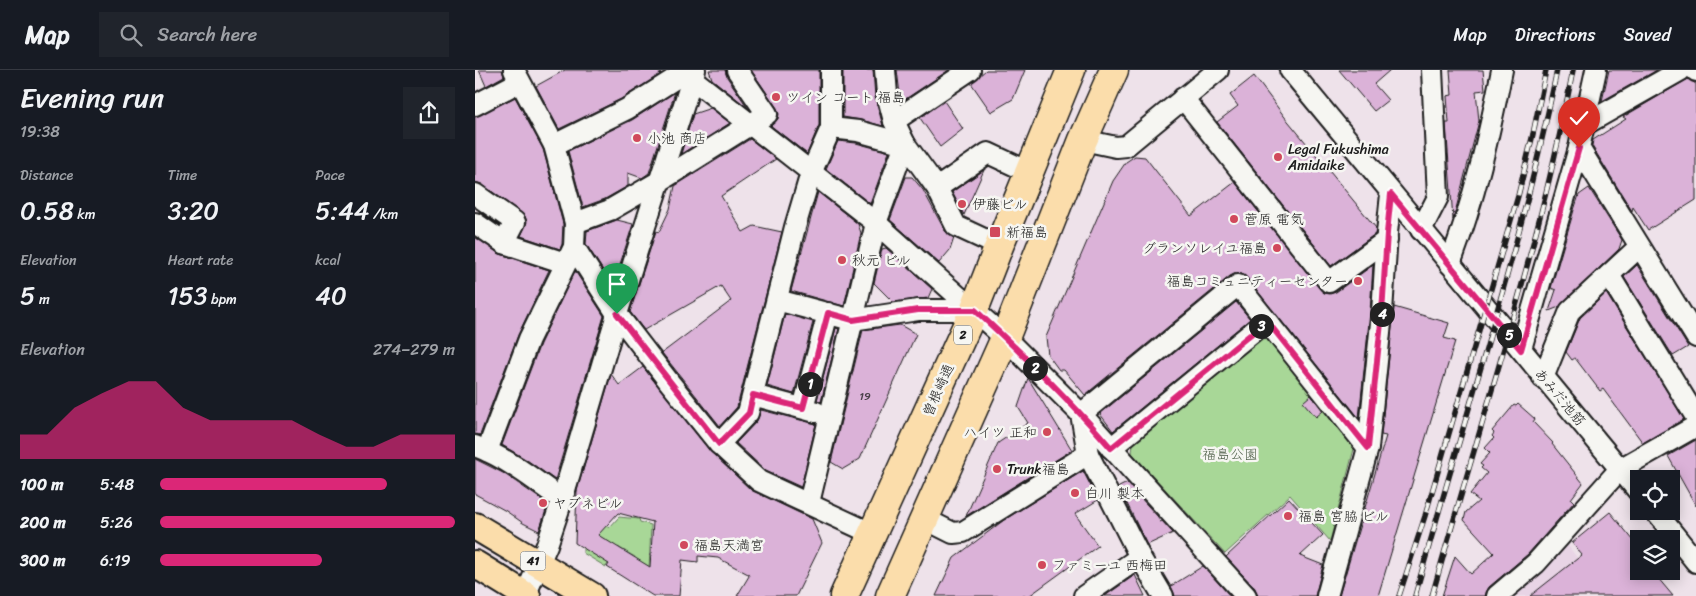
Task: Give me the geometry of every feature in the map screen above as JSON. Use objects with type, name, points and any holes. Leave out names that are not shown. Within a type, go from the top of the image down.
[{"type":"highway","name":"曽根崎通","points":[[844,596],[975,310],[1071,70]]},
{"type":"highway","points":[[890,596],[1005,338],[1083,140],[1115,70]]},
{"type":"main road","name":"41","points":[[475,526],[592,596]]},
{"type":"main road","name":"41","points":[[475,564],[525,596]]},
{"type":"street","points":[[575,223],[610,210],[767,114],[737,70]]},
{"type":"street","points":[[719,444],[749,413],[795,226],[811,173],[831,128],[831,70]]},
{"type":"street","points":[[885,70],[887,94],[894,121],[905,144],[937,188],[956,226],[999,246]]},
{"type":"street","points":[[894,121],[970,70]]},
{"type":"street","points":[[1083,140],[1116,147],[1126,146],[1217,70]]},
{"type":"street","name":"あみだ池筋","points":[[1290,70],[1630,482]]},
{"type":"street","points":[[1421,230],[1438,197],[1432,70]]},
{"type":"street","points":[[1449,264],[1460,236],[1489,135],[1502,70]]},
{"type":"street","points":[[1521,350],[1579,148],[1596,70]]},
{"type":"street","points":[[1583,125],[1681,70]]},
{"type":"street","points":[[690,73],[750,124],[875,224],[1005,338],[1081,414],[1246,596]]},
{"type":"street","points":[[555,145],[627,109],[676,78],[690,73]]},
{"type":"street","points":[[525,596],[547,545],[562,500],[617,314],[660,181],[690,73]]},
{"type":"street","points":[[475,105],[519,74],[555,145],[575,223],[569,255],[529,339],[481,449],[524,472],[562,500]]},
{"type":"street","points":[[1183,98],[1329,282],[1387,240]]},
{"type":"street","points":[[831,128],[858,131],[905,144]]},
{"type":"street","points":[[809,503],[875,224],[905,144]]},
{"type":"street","points":[[1579,148],[1696,337]]},
{"type":"street","points":[[937,188],[988,153],[1029,172]]},
{"type":"street","points":[[475,194],[515,222],[504,243]]},
{"type":"street","points":[[1327,596],[1368,448],[1382,313],[1391,194]]},
{"type":"street","points":[[475,222],[504,243],[569,255],[719,444],[759,480],[873,534]]},
{"type":"street","points":[[1543,378],[1570,311],[1639,247]]},
{"type":"street","points":[[1609,275],[1696,417]]},
{"type":"street","points":[[1081,414],[1238,285],[1368,448]]},
{"type":"street","points":[[777,300],[853,320],[918,310],[975,310]]},
{"type":"street","points":[[803,408],[828,313]]},
{"type":"street","points":[[1111,448],[1267,321]]},
{"type":"street","points":[[753,395],[830,415]]},
{"type":"street","points":[[1081,414],[1088,454],[1163,596]]},
{"type":"street","points":[[1497,596],[1536,563],[1619,469],[1696,426]]},
{"type":"street","points":[[925,519],[953,533],[963,532],[1088,454]]},
{"type":"street","points":[[1662,520],[1696,562]]},
{"type":"street","points":[[1084,596],[1141,557]]},
{"type":"shaded area","points":[[1565,542],[1607,596],[1510,596]]},
{"type":"green space","name":"福島公園","points":[[1259,338],[1267,339],[1355,445],[1330,541],[1290,495],[1225,554],[1132,453],[1133,443]]},
{"type":"green space","points":[[587,510],[609,528],[619,517],[639,519],[640,522],[651,525],[649,569],[633,561],[635,557],[618,547],[606,567],[583,553]]},
{"type":"building","points":[[479,70],[502,70],[504,76],[486,86]]},
{"type":"building","points":[[565,70],[656,70],[661,74],[621,99],[559,129],[536,86]]},
{"type":"building","points":[[709,70],[725,70],[727,77],[748,108],[712,79]]},
{"type":"building","points":[[751,70],[819,70],[819,125],[807,154],[771,126],[778,119],[777,108]]},
{"type":"building","points":[[843,70],[873,70],[875,97],[883,126],[843,117]]},
{"type":"building","points":[[897,70],[949,70],[901,102]]},
{"type":"building","points":[[986,70],[1025,70],[1013,99],[991,112],[971,83]]},
{"type":"building","points":[[1339,70],[1390,70],[1374,84],[1388,100],[1374,111]]},
{"type":"building","points":[[1450,70],[1483,70],[1485,90],[1476,91],[1479,121],[1453,220],[1446,123],[1449,123],[1447,96],[1452,95]]},
{"type":"building","points":[[1609,70],[1657,70],[1602,101]]},
{"type":"building","points":[[1254,76],[1284,116],[1376,228],[1375,234],[1331,266],[1217,122],[1238,106],[1230,95]]},
{"type":"building","points":[[1688,79],[1696,84],[1696,200],[1648,230],[1633,207],[1632,211],[1592,146],[1593,140],[1626,119],[1623,117]]},
{"type":"building","points":[[675,92],[649,173],[642,178],[628,173],[628,186],[605,199],[583,207],[568,151],[632,120]]},
{"type":"building","points":[[515,97],[543,149],[563,224],[560,249],[521,236],[527,222],[525,216],[482,184],[475,182],[475,117]]},
{"type":"building","points":[[944,101],[963,129],[940,147],[920,118]]},
{"type":"building","points":[[711,108],[730,123],[681,154],[693,114]]},
{"type":"building","points":[[750,139],[776,159],[721,196],[743,232],[754,226],[782,232],[737,407],[720,426],[662,353],[731,301],[721,286],[644,330],[630,312],[656,231],[659,232],[670,209],[675,186]]},
{"type":"building","points":[[838,141],[856,143],[889,152],[870,204],[826,169]]},
{"type":"building","points":[[1135,156],[1145,157],[1191,216],[1235,182],[1324,293],[1336,292],[1373,265],[1359,418],[1247,278],[1242,274],[1236,273],[1085,395],[1064,370],[1059,370],[1048,355],[1046,337],[1113,181],[1126,162]]},
{"type":"building","name":"伊藤ビル","points":[[984,170],[964,215],[952,192]]},
{"type":"building","points":[[906,177],[912,177],[923,190],[945,231],[954,238],[950,250],[939,263],[890,220]]},
{"type":"building","points":[[1589,188],[1622,240],[1619,249],[1559,307],[1549,311],[1556,290],[1551,288],[1574,210],[1579,195]]},
{"type":"building","points":[[818,192],[858,224],[861,233],[844,306],[791,291]]},
{"type":"building","points":[[617,220],[633,224],[613,286],[586,244],[587,231]]},
{"type":"building","points":[[475,237],[500,254],[549,270],[518,335],[480,435],[475,434]]},
{"type":"building","points":[[886,248],[932,289],[928,298],[893,302],[874,283],[882,249]]},
{"type":"building","points":[[1637,265],[1688,347],[1673,356],[1624,277]]},
{"type":"building","points":[[575,271],[604,316],[555,480],[502,445],[540,344]]},
{"type":"building","points":[[1606,293],[1684,419],[1643,443],[1603,389],[1600,391],[1575,358],[1572,360],[1566,352],[1580,318]]},
{"type":"building","points":[[1236,302],[1250,319],[1113,431],[1100,414]]},
{"type":"building","points":[[1394,307],[1449,323],[1444,338],[1455,341],[1378,596],[1339,596],[1386,436],[1381,435]]},
{"type":"building","points":[[785,314],[813,322],[794,394],[767,386]]},
{"type":"building","points":[[900,325],[916,334],[860,459],[843,469],[831,462],[863,330]]},
{"type":"building","points":[[836,328],[839,329],[821,402],[817,400]]},
{"type":"building","points":[[643,367],[710,451],[751,490],[812,519],[822,543],[796,596],[737,596],[749,576],[748,574],[718,558],[698,556],[698,562],[682,560],[679,596],[653,596],[607,567],[609,564],[575,543],[577,491],[611,374],[619,385]],"holes":[[[618,513],[653,522],[650,567],[598,535]]]},
{"type":"building","points":[[1028,378],[1072,450],[966,516],[998,443],[1028,423],[1018,407]]},
{"type":"building","points":[[1311,395],[1323,411],[1316,417],[1303,402]]},
{"type":"building","points":[[1518,404],[1535,419],[1533,422],[1553,443],[1583,483],[1571,499],[1574,502],[1528,554],[1489,587],[1485,596],[1442,596],[1455,556],[1471,574],[1494,553],[1464,520],[1466,512],[1479,501],[1470,494],[1487,473],[1481,468],[1483,466],[1480,464],[1490,453],[1485,448],[1494,438],[1492,431],[1514,405]]},
{"type":"building","points":[[761,410],[816,424],[801,487],[766,471],[736,443],[757,421]]},
{"type":"building","points":[[1696,440],[1696,506],[1680,477],[1680,470],[1676,470],[1668,456]]},
{"type":"building","points":[[475,459],[503,473],[548,504],[539,531],[475,494]]},
{"type":"building","points":[[1083,471],[1098,500],[1075,514],[1098,546],[1029,596],[936,596],[954,558],[1004,520]]},
{"type":"building","points":[[1127,483],[1158,517],[1160,522],[1162,521],[1173,533],[1147,545],[1119,487]]},
{"type":"building","points":[[1289,498],[1323,535],[1300,556],[1323,565],[1315,596],[1258,596],[1255,588],[1226,557]]},
{"type":"building","points":[[1610,512],[1630,536],[1630,580],[1660,580],[1673,596],[1530,596],[1582,555],[1572,543]]},
{"type":"building","points":[[1203,566],[1230,596],[1175,596],[1171,586]]},
{"type":"building","points":[[1135,575],[1145,596],[1105,596]]},
{"type":"railway","points":[[1399,596],[1425,516],[1518,196],[1546,70]]},
{"type":"railway","points":[[1415,596],[1509,269],[1543,137],[1557,70]]},
{"type":"railway","points":[[1432,596],[1544,203],[1573,70]]},
{"type":"place","name":"ツイン コート 福島","points":[[776,97]]},
{"type":"place","name":"小池 商店","points":[[637,138]]},
{"type":"place","name":"Legal Fukushima Amidaike","points":[[1278,157]]},
{"type":"place","name":"伊藤ビル","points":[[962,204]]},
{"type":"place","name":"菅原 電気","points":[[1234,219]]},
{"type":"place","name":"新福島","points":[[995,232]]},
{"type":"place","name":"グランソレイユ福島","points":[[1277,248]]},
{"type":"place","name":"秋元 ビル","points":[[842,260]]},
{"type":"place","name":"福島コミュニティーセンター","points":[[1358,281]]},
{"type":"place","name":"ハイツ 正和","points":[[1047,432]]},
{"type":"place","name":"Trunk福島","points":[[997,469]]},
{"type":"place","name":"白川 製本","points":[[1075,493]]},
{"type":"place","name":"ヤブネビル","points":[[543,503]]},
{"type":"place","name":"福島 宮脇 ビル","points":[[1288,516]]},
{"type":"place","name":"福島天満宮","points":[[684,545]]},
{"type":"place","name":"ファミーユ 西梅田","points":[[1042,565]]},
{"type":"route","points":[[617,314],[670,384],[719,444],[749,413],[753,395],[803,408],[828,313],[853,320],[918,310],[975,310],[1081,414],[1111,448],[1267,321],[1368,448],[1382,313],[1391,194],[1521,350],[1579,148]]}]
